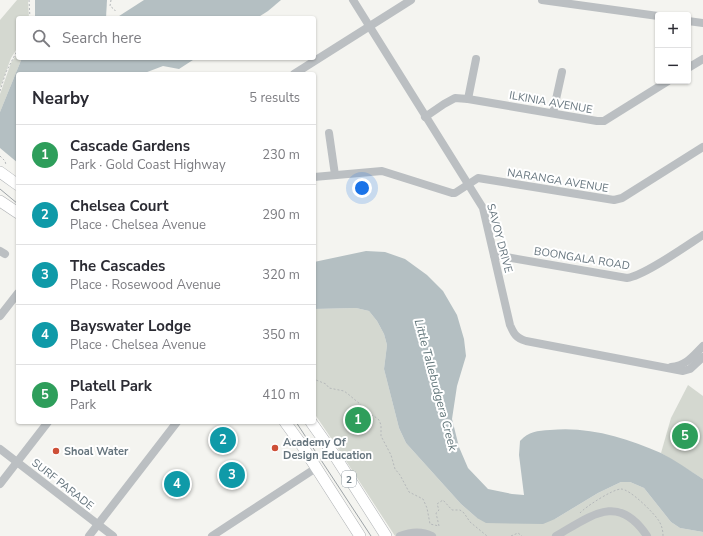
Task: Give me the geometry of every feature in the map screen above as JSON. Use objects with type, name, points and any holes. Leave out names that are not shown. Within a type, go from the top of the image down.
[{"type":"highway","points":[[4,170],[16,183]]},
{"type":"highway","points":[[0,200],[16,212]]},
{"type":"highway","name":"2","points":[[286,424],[360,536]]},
{"type":"highway","name":"2","points":[[312,424],[335,456],[386,536]]},
{"type":"street","name":"SAVOY DRIVE","points":[[353,0],[483,208],[510,325],[514,335],[519,339],[526,341],[683,371],[690,369],[703,357]]},
{"type":"street","points":[[297,72],[412,0]]},
{"type":"street","points":[[542,0],[655,16]]},
{"type":"street","points":[[691,21],[703,23]]},
{"type":"street","points":[[468,99],[476,59]]},
{"type":"street","points":[[691,66],[702,61]]},
{"type":"street","points":[[553,113],[562,72]]},
{"type":"street","name":"ILKINIA AVENUE","points":[[425,117],[455,98],[597,121],[604,120],[663,84]]},
{"type":"street","points":[[329,133],[335,175]]},
{"type":"street","name":"NARANGA AVENUE","points":[[316,177],[382,171],[452,193],[455,193],[478,178],[614,200],[622,198],[703,147]]},
{"type":"street","name":"BOONGALA ROAD","points":[[494,255],[626,278],[634,278],[703,235]]},
{"type":"street","points":[[0,316],[16,296]]},
{"type":"street","name":"SAVOY DRIVE","points":[[667,368],[686,364],[703,346]]},
{"type":"street","points":[[0,484],[46,424]]},
{"type":"street","points":[[88,536],[175,424]]},
{"type":"street","name":"SURF PARADE","points":[[0,449],[113,536]]},
{"type":"street","points":[[212,536],[316,468]]},
{"type":"street","points":[[556,536],[596,513],[607,511],[617,512],[629,517],[637,522],[647,536]]},
{"type":"street","points":[[400,536],[416,533],[428,534],[432,536]]},
{"type":"path","points":[[29,0],[30,16]]},
{"type":"path","points":[[111,0],[110,6],[115,11]]},
{"type":"path","points":[[0,91],[8,65],[16,52]]},
{"type":"path","points":[[0,156],[5,161],[4,170]]},
{"type":"path","points":[[316,380],[332,389],[344,391],[360,404],[365,413],[374,416],[379,420],[381,436],[391,455],[395,469],[409,492],[423,500],[427,508],[430,524],[439,526],[436,513],[439,510],[437,504],[443,500],[452,510],[460,510],[466,514],[470,522],[487,536]]},
{"type":"path","points":[[511,536],[518,533],[522,536]]},
{"type":"shaded area","points":[[17,0],[28,0],[29,16],[16,16],[16,50],[11,58],[0,88],[0,20]]},
{"type":"shaded area","points":[[16,55],[16,60],[21,60],[0,112],[0,94],[11,63]]},
{"type":"shaded area","points":[[356,308],[369,311],[377,321],[384,334],[387,345],[384,369],[399,428],[406,443],[461,504],[477,518],[555,519],[598,493],[621,482],[630,482],[644,488],[671,522],[680,528],[703,532],[703,536],[395,536],[316,416],[316,309]]},
{"type":"shaded area","points":[[688,385],[703,396],[703,479],[661,453],[671,418]]},
{"type":"water","points":[[35,0],[107,0],[106,16],[35,16]]},
{"type":"water","points":[[144,0],[281,0],[260,16],[119,16]]},
{"type":"water","points":[[21,60],[193,60],[179,69],[163,66],[147,72],[16,72]]},
{"type":"water","points":[[16,73],[16,161],[0,148],[0,112]]},
{"type":"water","name":"Little Tallebudgera Creek","points":[[366,251],[385,252],[405,259],[427,275],[443,291],[457,315],[464,339],[466,356],[457,386],[452,419],[459,447],[468,468],[488,489],[524,495],[519,455],[520,441],[530,433],[565,429],[607,434],[661,453],[703,479],[703,532],[680,528],[671,522],[644,488],[630,482],[621,482],[598,493],[555,519],[543,524],[486,523],[477,518],[461,504],[406,443],[399,428],[384,369],[387,345],[384,334],[377,321],[369,311],[356,308],[316,309],[316,262]]},
{"type":"tram line","points":[[0,189],[16,202]]},
{"type":"tram line","points":[[297,424],[371,536]]},
{"type":"place","name":"Cascade Gardens","points":[[358,420]]},
{"type":"place","name":"Platell Park","points":[[685,436]]},
{"type":"place","name":"Chelsea Court","points":[[223,440]]},
{"type":"place","name":"Academy Of Design Education","points":[[275,448]]},
{"type":"place","name":"Shoal Water","points":[[56,451]]},
{"type":"place","name":"The Cascades","points":[[232,475]]},
{"type":"place","name":"Bayswater Lodge","points":[[177,484]]}]
